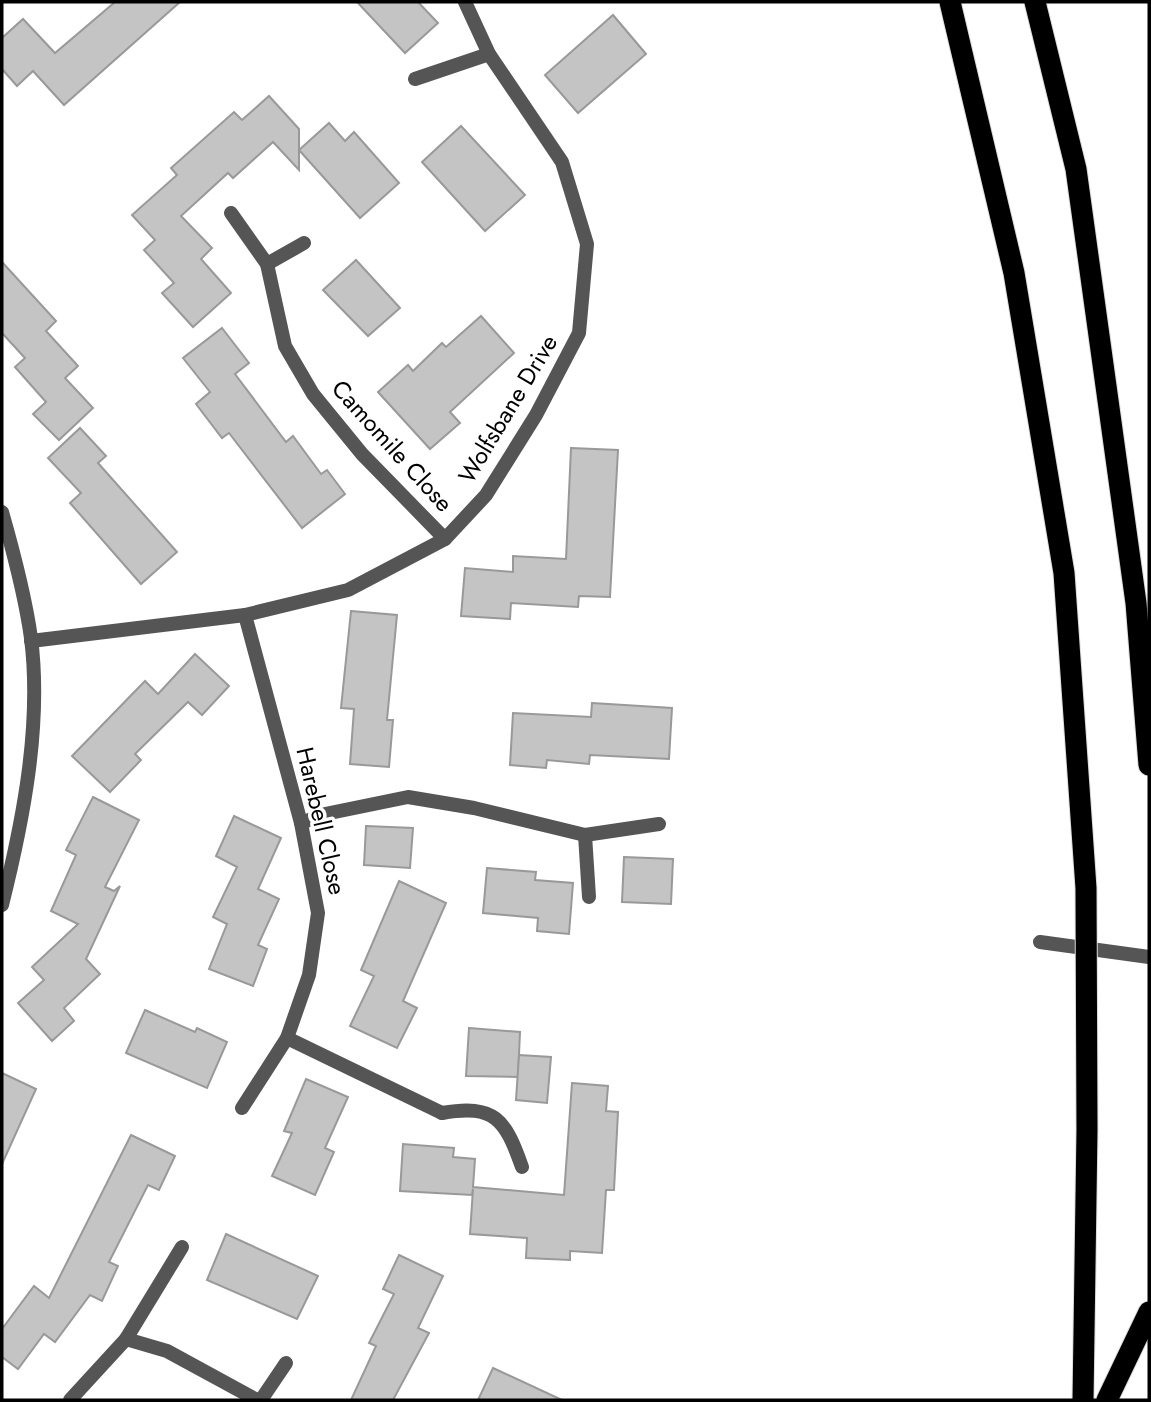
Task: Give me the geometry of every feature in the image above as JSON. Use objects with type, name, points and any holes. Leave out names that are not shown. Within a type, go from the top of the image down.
[{"type":"highway","points":[[950,2],[1014,273],[1064,573],[1086,888],[1087,1130],[1083,1400]]},
{"type":"highway","points":[[1035,2],[1076,169],[1136,603],[1149,765]]},
{"type":"highway","points":[[1107,1400],[1149,1312]]},
{"type":"street","name":"Wolfsbane Drive","points":[[31,641],[245,615],[348,590],[445,539],[485,495],[536,415],[579,333],[587,244],[562,162],[489,54],[465,2]]},
{"type":"street","points":[[415,79],[489,54]]},
{"type":"street","name":"Camomile Close","points":[[230,213],[267,264],[285,346],[313,394],[362,454],[445,539]]},
{"type":"street","points":[[267,264],[304,243]]},
{"type":"street","points":[[2,512],[19,570],[31,641],[33,715],[25,789],[2,905]]},
{"type":"street","name":"Harebell Close","points":[[243,1108],[287,1038],[309,975],[318,913],[301,823],[245,615]]},
{"type":"street","points":[[301,823],[326,814],[408,797],[474,808],[585,835],[659,824]]},
{"type":"street","points":[[585,835],[589,897]]},
{"type":"street","points":[[1040,942],[1149,957]]},
{"type":"street","points":[[287,1038],[442,1113],[471,1108],[487,1112],[509,1133],[522,1167]]},
{"type":"street","points":[[70,1400],[126,1339],[182,1247]]},
{"type":"street","points":[[126,1339],[167,1351],[259,1400],[286,1363]]},
{"type":"building","points":[[115,2],[180,2],[64,105],[33,71],[17,86],[2,69],[2,38],[23,19],[55,53]]},
{"type":"building","points":[[357,2],[418,2],[438,23],[405,53]]},
{"type":"building","points":[[613,15],[646,54],[578,113],[545,75]]},
{"type":"building","points":[[269,96],[299,129],[299,170],[273,142],[233,178],[228,173],[181,216],[212,248],[201,259],[231,293],[193,327],[162,293],[174,283],[144,250],[155,240],[132,215],[177,175],[171,168],[234,112],[242,120]]},
{"type":"building","points":[[329,123],[345,141],[354,132],[399,183],[360,218],[299,150]]},
{"type":"building","points":[[461,126],[525,195],[485,231],[422,162]]},
{"type":"building","points":[[356,260],[400,308],[368,336],[323,290]]},
{"type":"building","points":[[2,262],[56,321],[46,331],[78,366],[65,378],[93,408],[59,440],[33,414],[46,402],[15,367],[25,358],[2,333]]},
{"type":"building","points":[[481,316],[514,353],[450,412],[460,423],[430,449],[378,392],[408,365],[413,371],[442,343],[446,347]]},
{"type":"building","points":[[222,328],[249,363],[235,374],[286,442],[293,436],[321,474],[327,470],[345,494],[302,528],[229,433],[222,438],[196,404],[210,392],[183,358]]},
{"type":"building","points":[[80,428],[106,456],[98,463],[177,552],[141,584],[70,503],[81,493],[48,458]]},
{"type":"building","points":[[571,448],[618,450],[610,597],[579,596],[578,607],[511,603],[510,619],[461,616],[465,568],[513,572],[513,556],[566,559]]},
{"type":"building","points":[[351,611],[397,615],[387,720],[393,720],[389,767],[350,764],[354,709],[341,708]]},
{"type":"building","points":[[195,654],[229,686],[202,715],[188,702],[135,754],[141,760],[110,792],[72,756],[145,681],[158,694]]},
{"type":"building","points":[[592,703],[672,708],[669,759],[590,755],[589,764],[547,760],[546,768],[510,765],[513,713],[591,717]]},
{"type":"building","points":[[93,797],[139,820],[105,887],[114,891],[120,886],[86,959],[100,974],[64,1008],[74,1021],[52,1041],[18,1003],[44,980],[32,967],[78,924],[51,911],[76,855],[66,850]]},
{"type":"building","points":[[234,816],[281,838],[258,889],[279,899],[258,945],[267,949],[253,986],[209,969],[227,924],[213,917],[237,867],[216,856]]},
{"type":"building","points":[[366,826],[413,828],[410,868],[364,865]]},
{"type":"building","points":[[624,857],[673,859],[671,904],[622,902]]},
{"type":"building","points":[[487,868],[536,872],[535,880],[573,883],[569,934],[537,931],[538,918],[483,913]]},
{"type":"building","points":[[399,881],[446,903],[403,1001],[417,1008],[397,1048],[350,1026],[374,976],[361,970]]},
{"type":"building","points":[[145,1010],[195,1032],[197,1028],[227,1042],[207,1088],[126,1053]]},
{"type":"building","points":[[469,1028],[520,1032],[518,1077],[466,1076]]},
{"type":"building","points":[[519,1055],[551,1057],[547,1103],[516,1100]]},
{"type":"building","points":[[2,1073],[36,1089],[2,1164]]},
{"type":"building","points":[[306,1079],[348,1097],[325,1148],[334,1152],[315,1195],[272,1176],[292,1133],[284,1131]]},
{"type":"building","points":[[572,1083],[608,1086],[606,1111],[618,1112],[614,1190],[606,1190],[602,1253],[570,1251],[570,1260],[526,1258],[527,1238],[470,1234],[473,1189],[472,1195],[400,1191],[403,1144],[454,1148],[453,1157],[475,1159],[473,1187],[564,1195]]},
{"type":"building","points":[[131,1135],[175,1156],[159,1190],[148,1185],[109,1262],[118,1266],[102,1301],[90,1295],[55,1342],[44,1334],[18,1369],[2,1357],[2,1329],[34,1286],[49,1298]]},
{"type":"building","points":[[226,1234],[318,1276],[297,1319],[207,1280]]},
{"type":"building","points":[[399,1255],[443,1276],[418,1328],[429,1333],[393,1400],[351,1400],[376,1346],[369,1343],[394,1294],[383,1289]]},
{"type":"building","points":[[493,1368],[562,1400],[478,1400]]}]
